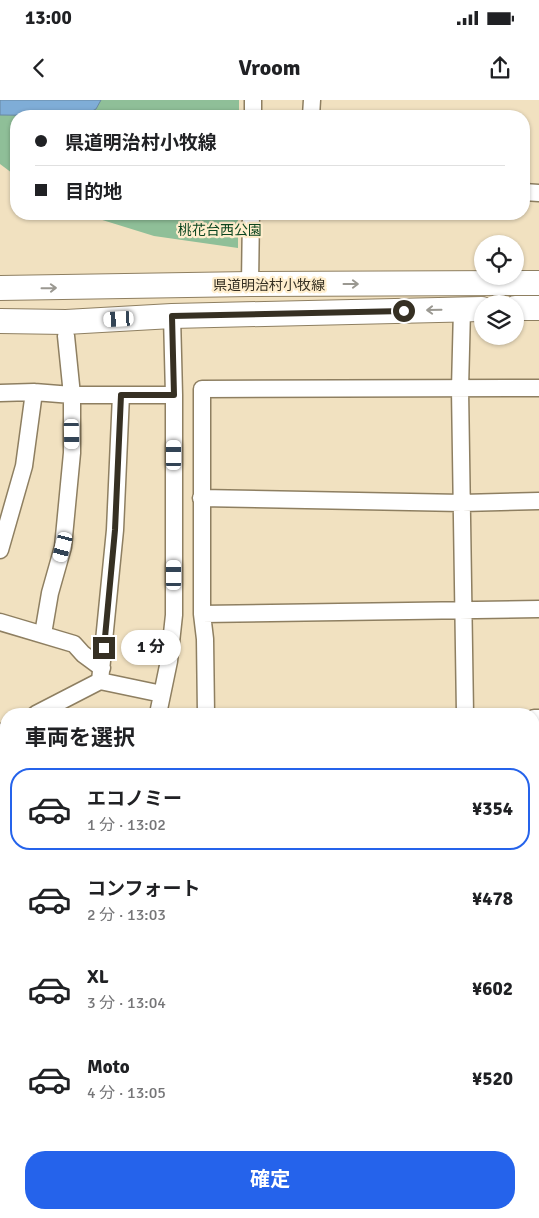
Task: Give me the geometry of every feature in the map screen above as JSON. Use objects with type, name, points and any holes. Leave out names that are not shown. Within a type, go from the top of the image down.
[{"type":"main road","name":"県道明治村小牧線","points":[[0,288],[250,284],[539,283]]},
{"type":"main road","points":[[524,308],[539,308]]},
{"type":"main road","name":"県道明治村小牧線","points":[[0,321],[66,322],[172,316],[472,309]]},
{"type":"street","points":[[250,284],[251,220]]},
{"type":"street","points":[[465,708],[460,389],[472,309]]},
{"type":"street","points":[[159,708],[169,661],[174,615],[172,316]]},
{"type":"street","points":[[43,634],[50,593],[63,547],[72,453],[72,395],[66,336]]},
{"type":"street","points":[[206,708],[205,639],[202,614],[202,389],[539,388]]},
{"type":"street","points":[[0,550],[24,466],[34,392]]},
{"type":"street","points":[[0,393],[174,395]]},
{"type":"street","points":[[101,674],[115,530],[121,395]]},
{"type":"street","points":[[201,498],[462,503],[539,501]]},
{"type":"street","points":[[202,614],[539,609]]},
{"type":"street","points":[[0,622],[74,644],[101,674],[162,694]]},
{"type":"street","points":[[46,708],[101,674]]},
{"type":"green space","points":[[0,100],[239,100],[239,110],[10,110],[10,172],[0,164]]},
{"type":"green space","name":"桃花台西公園","points":[[102,220],[238,220],[238,248],[154,236]]},
{"type":"water","points":[[0,100],[101,100],[94,110],[10,110],[10,115],[0,115]]},
{"type":"route","points":[[104,648],[115,530],[121,395],[174,395],[172,316],[404,311]]}]
